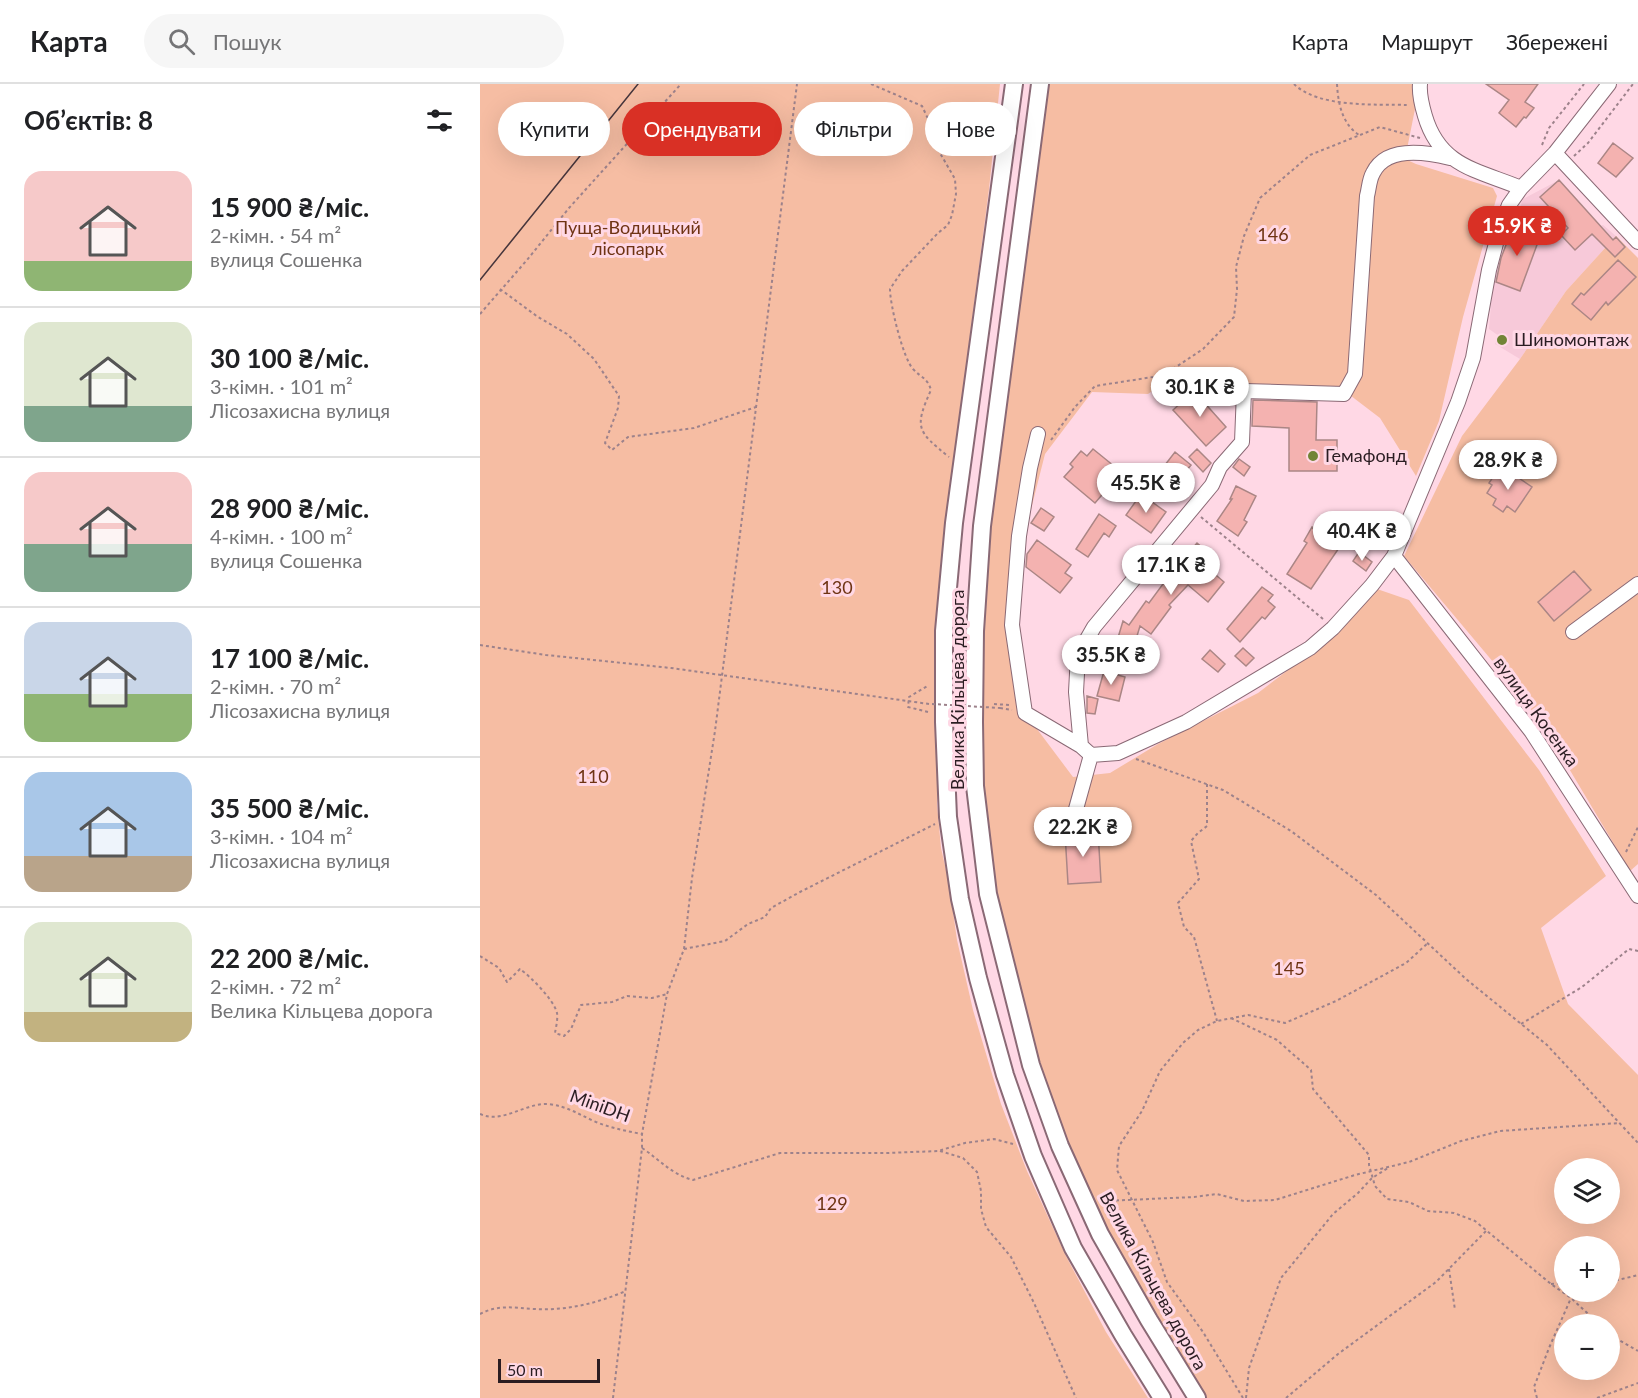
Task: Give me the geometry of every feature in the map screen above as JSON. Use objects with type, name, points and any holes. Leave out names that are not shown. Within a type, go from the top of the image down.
[{"type":"main road","name":"Велика Кільцева дорога","points":[[1014,84],[954,523],[944,631],[944,722],[948,817],[960,899],[978,978],[1005,1075],[1033,1156],[1073,1248],[1162,1398]]},
{"type":"main road","name":"Велика Кільцева дорога","points":[[1040,84],[982,526],[975,631],[974,722],[975,786],[983,853],[988,894],[1006,971],[1031,1065],[1060,1146],[1100,1234],[1197,1398]]},
{"type":"street","points":[[1420,84],[1422,105],[1434,140],[1450,158]]},
{"type":"street","points":[[1038,434],[1019,536],[1012,625],[1025,713],[1086,751],[1118,753],[1186,722],[1310,648],[1333,628],[1372,585],[1394,556],[1458,402],[1473,358],[1489,270],[1509,205],[1521,188],[1560,159],[1609,84]]},
{"type":"street","points":[[1077,823],[1076,809],[1086,751],[1076,693],[1078,656],[1094,627],[1212,485],[1220,467],[1242,442],[1244,391],[1344,394],[1355,374],[1367,196],[1372,174],[1383,159],[1398,155],[1430,153],[1450,158],[1481,174],[1521,188]]},
{"type":"street","points":[[1560,159],[1638,242]]},
{"type":"street","name":"вулиця Косенка","points":[[1394,556],[1531,731],[1638,896]]},
{"type":"street","points":[[1574,632],[1638,584]]},
{"type":"path","points":[[480,314],[569,208],[681,84]]},
{"type":"path","points":[[613,1398],[642,1134],[667,994],[684,949],[692,878],[722,675],[797,84]]},
{"type":"path","points":[[871,84],[922,106],[930,121],[933,141],[955,179],[956,194],[948,225],[902,271],[890,289],[894,317],[906,355],[912,369],[928,381],[931,390],[920,425],[925,435],[953,461]]},
{"type":"path","points":[[1294,84],[1314,95],[1339,103],[1422,105]]},
{"type":"path","points":[[1337,84],[1339,103],[1351,130],[1359,135]]},
{"type":"path","points":[[1560,159],[1588,143],[1633,84]]},
{"type":"path","points":[[1046,446],[1075,407],[1095,386],[1153,377],[1173,369],[1203,349],[1234,317],[1237,289],[1236,267],[1244,237],[1260,198],[1310,154],[1380,127],[1415,138],[1434,140]]},
{"type":"path","points":[[500,290],[567,334],[598,366],[619,396],[618,408],[605,443],[612,450],[628,437],[694,428],[756,407]]},
{"type":"path","points":[[1192,509],[1333,628]]},
{"type":"path","points":[[480,645],[932,704],[1006,707],[994,704]]},
{"type":"path","points":[[929,712],[908,707],[908,701],[909,697],[936,680]]},
{"type":"path","points":[[1118,753],[1223,790],[1291,831],[1376,895],[1466,979],[1547,1045],[1638,1143]]},
{"type":"path","points":[[1207,784],[1208,826],[1197,833],[1191,841],[1199,879],[1178,903],[1184,927],[1194,937],[1217,1021]]},
{"type":"path","points":[[684,949],[725,941],[748,924],[765,917],[771,908],[948,817]]},
{"type":"path","points":[[1620,866],[1638,827]]},
{"type":"path","points":[[1244,1398],[1203,1332],[1167,1282],[1153,1242],[1117,1170],[1119,1146],[1142,1111],[1160,1071],[1183,1043],[1198,1030],[1217,1021],[1248,1015],[1285,1023],[1336,1001],[1406,963],[1428,943]]},
{"type":"path","points":[[1521,1024],[1582,987],[1629,949],[1638,951]]},
{"type":"path","points":[[480,956],[499,968],[507,982],[520,969],[528,975],[553,1005],[557,1014],[555,1033],[564,1036],[570,1029],[581,1005],[612,1002],[627,996],[652,998],[667,994]]},
{"type":"path","points":[[1231,1018],[1278,1040],[1311,1070],[1313,1089],[1368,1155],[1375,1186],[1387,1199],[1409,1202],[1428,1211],[1454,1213],[1475,1221],[1554,1286]]},
{"type":"path","name":"MiniDH","points":[[480,1114],[504,1116],[527,1106],[552,1104],[571,1109],[609,1126],[642,1134]]},
{"type":"path","points":[[1104,1201],[1159,1200],[1217,1194],[1244,1201],[1275,1200],[1409,1162],[1461,1141],[1500,1131],[1620,1123]]},
{"type":"path","points":[[642,1148],[672,1172],[693,1180],[780,1153],[888,1153],[938,1150],[994,1139],[1017,1145],[1033,1156]]},
{"type":"path","points":[[938,1150],[963,1158],[977,1172],[981,1191],[981,1209],[986,1227],[1011,1257],[1076,1398]]},
{"type":"path","points":[[1244,1398],[1249,1368],[1281,1278],[1333,1214],[1372,1178],[1390,1167]]},
{"type":"path","points":[[1286,1398],[1338,1354],[1436,1282],[1486,1231]]},
{"type":"path","points":[[1449,1268],[1455,1310]]},
{"type":"path","points":[[1620,1280],[1638,1275]]},
{"type":"path","points":[[480,1314],[491,1308],[576,1307],[604,1300],[626,1291]]},
{"type":"path","points":[[1537,1398],[1534,1387],[1569,1302]]},
{"type":"path","points":[[1575,1302],[1588,1314]]},
{"type":"path","points":[[1620,1341],[1638,1352]]},
{"type":"path","points":[[1597,1398],[1638,1383]]},
{"type":"shaded area","points":[[1559,180],[1600,226],[1603,225],[1616,236],[1566,291],[1520,359],[1495,344],[1499,336],[1489,329],[1493,281],[1523,199]]},
{"type":"green space","points":[[480,84],[1000,84],[998,102],[925,102],[925,156],[992,156],[940,568],[936,666],[939,778],[937,804],[941,848],[949,883],[957,940],[973,1010],[1001,1104],[1027,1171],[1066,1256],[1106,1332],[1148,1398],[480,1398]]},
{"type":"green space","name":"145","points":[[1040,84],[1420,84],[1405,159],[1493,188],[1497,196],[1463,317],[1439,421],[1416,476],[1380,418],[1338,386],[1215,385],[1180,372],[1148,394],[1092,392],[1045,454],[1022,545],[1019,617],[1028,702],[1025,713],[1073,777],[1110,773],[1158,744],[1258,693],[1338,632],[1377,589],[1409,600],[1539,770],[1606,876],[1541,928],[1568,1004],[1638,1075],[1638,1398],[1197,1398],[1060,1146],[988,894],[975,631]]},
{"type":"green space","points":[[1616,236],[1638,258],[1638,864],[1630,871],[1546,730],[1515,688],[1404,556],[1462,436],[1520,359],[1566,291]]},
{"type":"building","points":[[1486,84],[1538,84],[1525,102],[1534,108],[1516,127],[1499,113],[1509,100]]},
{"type":"building","points":[[1613,143],[1633,158],[1616,177],[1598,163]]},
{"type":"building","points":[[1559,180],[1613,240],[1616,237],[1625,247],[1615,257],[1592,234],[1575,250],[1561,235],[1568,228],[1540,197]]},
{"type":"building","points":[[1514,224],[1541,234],[1520,291],[1496,282],[1501,258]]},
{"type":"building","points":[[1618,260],[1636,277],[1608,305],[1606,302],[1591,320],[1572,304]]},
{"type":"building","points":[[1194,391],[1226,427],[1206,446],[1173,410]]},
{"type":"building","points":[[1253,400],[1317,402],[1316,440],[1337,440],[1337,471],[1289,471],[1289,428],[1252,426]]},
{"type":"building","points":[[1093,449],[1114,466],[1100,483],[1107,489],[1095,503],[1064,477],[1073,467],[1070,464],[1081,451],[1087,456]]},
{"type":"building","points":[[1197,449],[1211,463],[1203,472],[1189,457]]},
{"type":"building","points":[[1175,452],[1191,465],[1173,487],[1158,474]]},
{"type":"building","points":[[1239,459],[1250,467],[1244,476],[1233,467]]},
{"type":"building","points":[[1504,468],[1532,487],[1515,512],[1507,506],[1503,512],[1493,505],[1496,499],[1487,493],[1492,485],[1489,483],[1495,474],[1498,476]]},
{"type":"building","points":[[1236,486],[1256,496],[1244,520],[1247,522],[1238,536],[1217,521],[1232,499],[1230,499]]},
{"type":"building","points":[[1141,494],[1166,512],[1151,533],[1126,515]]},
{"type":"building","points":[[1041,508],[1054,517],[1044,531],[1031,523]]},
{"type":"building","points":[[1099,514],[1116,526],[1109,537],[1104,533],[1088,557],[1076,549]]},
{"type":"building","points":[[1312,527],[1341,545],[1311,589],[1287,574],[1307,543],[1304,541]]},
{"type":"building","points":[[1037,540],[1071,565],[1065,573],[1072,578],[1060,593],[1026,567],[1027,554]]},
{"type":"building","points":[[1197,543],[1210,554],[1202,563],[1224,582],[1208,602],[1188,585],[1169,605],[1171,607],[1151,634],[1140,626],[1131,656],[1114,651],[1123,621],[1129,625],[1146,601],[1149,603],[1166,580],[1163,578]]},
{"type":"building","points":[[1359,552],[1372,562],[1366,571],[1353,561]]},
{"type":"building","points":[[1574,571],[1591,590],[1554,621],[1538,602]]},
{"type":"building","points":[[1262,587],[1273,595],[1268,601],[1275,607],[1265,619],[1262,617],[1240,642],[1227,629]]},
{"type":"building","points":[[1243,648],[1254,658],[1246,666],[1235,656]]},
{"type":"building","points":[[1210,650],[1225,664],[1218,672],[1202,659]]},
{"type":"building","points":[[1104,671],[1125,677],[1119,701],[1097,696]]},
{"type":"building","points":[[1087,696],[1098,699],[1095,714],[1087,713]]},
{"type":"building","points":[[1098,831],[1101,882],[1068,884],[1065,833]]},
{"type":"tram line","points":[[480,280],[638,84]]},
{"type":"place","name":"Шиномонтаж","points":[[1502,340]]},
{"type":"place","name":"Гемафонд","points":[[1313,456]]},
{"type":"park label","name":"146","points":[[1273,235]]},
{"type":"park label","name":"Пуща-Водицький лісопарк","points":[[628,238]]},
{"type":"park label","name":"130","points":[[837,588]]},
{"type":"park label","name":"110","points":[[593,777]]},
{"type":"park label","name":"129","points":[[832,1204]]}]
